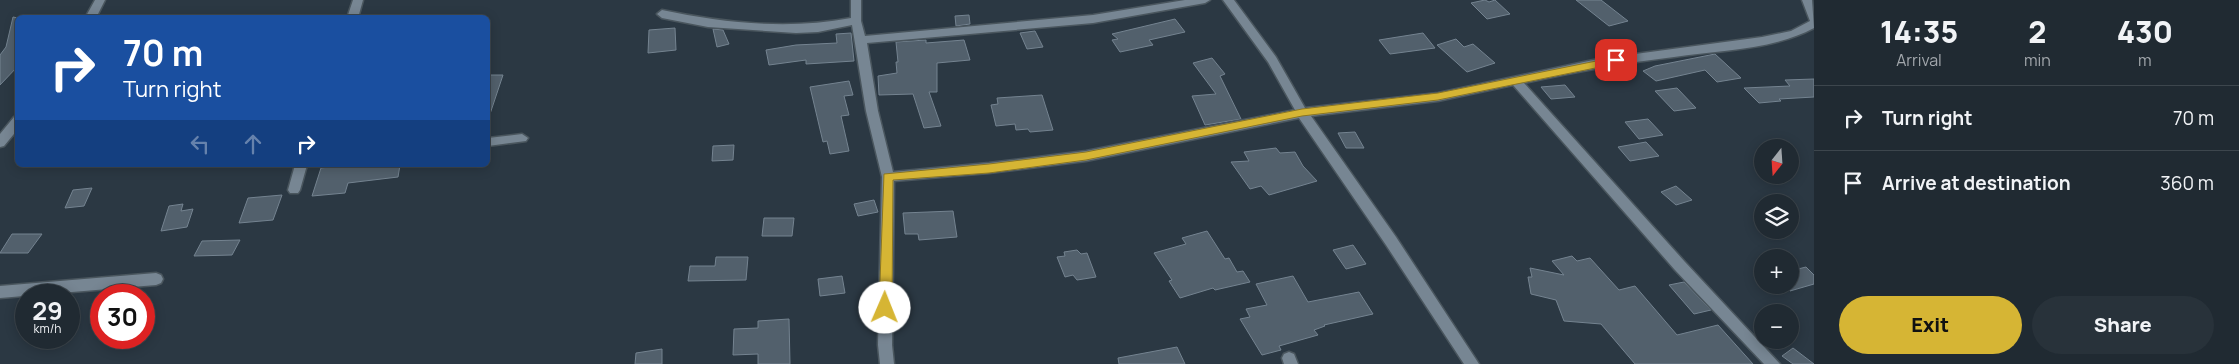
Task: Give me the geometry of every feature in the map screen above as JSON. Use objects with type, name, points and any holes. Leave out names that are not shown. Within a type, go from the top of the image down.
[{"type":"street","points":[[92,15],[100,0]]},
{"type":"street","points":[[353,15],[358,0]]},
{"type":"street","points":[[856,0],[856,21],[861,40],[872,111],[888,177],[884,345],[887,364]]},
{"type":"street","points":[[861,40],[1093,18],[1205,0]]},
{"type":"street","points":[[1228,0],[1272,60],[1302,112],[1391,241],[1472,364]]},
{"type":"street","points":[[1811,4],[1814,19]]},
{"type":"street","points":[[662,14],[708,23],[796,29],[818,28],[856,21]]},
{"type":"street","points":[[888,177],[989,168],[1086,156],[1302,112],[1438,97],[1598,63],[1762,41],[1794,34],[1814,23]]},
{"type":"street","points":[[1515,80],[1680,266],[1772,364]]},
{"type":"street","points":[[1,142],[15,124]]},
{"type":"street","points":[[490,142],[522,138]]},
{"type":"street","points":[[1,142],[15,140]]},
{"type":"street","points":[[294,190],[300,167]]},
{"type":"street","points":[[0,292],[156,279]]},
{"type":"building","points":[[1485,0],[1489,2],[1495,0],[1510,14],[1487,19],[1471,3]]},
{"type":"building","points":[[1576,0],[1601,0],[1628,21],[1609,26]]},
{"type":"building","points":[[969,15],[970,24],[956,26],[955,16]]},
{"type":"building","points":[[13,17],[15,17],[15,69],[0,85],[0,55],[6,47]]},
{"type":"building","points":[[1175,19],[1185,32],[1149,40],[1153,45],[1120,52],[1112,40],[1118,39],[1112,34]]},
{"type":"building","points":[[675,28],[676,50],[648,53],[649,30]]},
{"type":"building","points":[[713,29],[723,30],[729,44],[717,47]]},
{"type":"building","points":[[1035,31],[1043,47],[1027,49],[1020,33]]},
{"type":"building","points":[[851,33],[854,61],[806,64],[806,60],[769,65],[766,50],[796,45],[837,43],[836,34]]},
{"type":"building","points":[[1423,33],[1435,48],[1390,54],[1379,40]]},
{"type":"building","points":[[1456,39],[1464,47],[1473,44],[1495,63],[1467,72],[1437,45]]},
{"type":"building","points":[[926,40],[926,43],[964,40],[970,60],[937,63],[937,92],[929,92],[941,126],[924,128],[913,94],[879,95],[878,76],[897,73],[896,42]]},
{"type":"building","points":[[1715,54],[1741,78],[1717,82],[1705,70],[1656,81],[1643,71],[1655,66]]},
{"type":"building","points":[[1212,58],[1225,74],[1220,76],[1241,119],[1205,125],[1192,96],[1216,94],[1193,63]]},
{"type":"building","points":[[490,75],[503,75],[490,114]]},
{"type":"building","points":[[1814,79],[1814,97],[1779,99],[1781,101],[1759,103],[1744,88],[1790,86],[1785,80]]},
{"type":"building","points":[[849,81],[853,95],[844,96],[849,115],[841,116],[849,151],[830,154],[827,141],[823,142],[810,87]]},
{"type":"building","points":[[1565,85],[1575,97],[1551,99],[1541,87]]},
{"type":"building","points":[[1677,88],[1696,108],[1674,111],[1655,91]]},
{"type":"building","points":[[1042,95],[1053,130],[1030,132],[1028,129],[1016,130],[1015,124],[996,126],[991,105],[998,104],[997,98]]},
{"type":"building","points":[[1648,119],[1663,135],[1639,139],[1625,122]]},
{"type":"building","points":[[1355,132],[1364,148],[1346,148],[1338,133]]},
{"type":"building","points":[[1646,142],[1659,156],[1630,161],[1618,147]]},
{"type":"building","points":[[734,145],[733,160],[712,161],[713,146]]},
{"type":"building","points":[[1276,148],[1280,153],[1295,152],[1303,166],[1317,181],[1269,195],[1261,186],[1250,189],[1231,162],[1249,161],[1244,152]]},
{"type":"building","points":[[400,167],[398,177],[348,183],[345,193],[312,196],[321,168]]},
{"type":"building","points":[[1676,186],[1692,200],[1676,205],[1661,192]]},
{"type":"building","points":[[92,188],[84,206],[65,208],[73,190]]},
{"type":"building","points":[[282,195],[273,220],[239,223],[248,198]]},
{"type":"building","points":[[874,200],[878,212],[858,216],[854,204]]},
{"type":"building","points":[[183,204],[181,211],[193,209],[187,227],[161,231],[169,206]]},
{"type":"building","points":[[953,211],[957,237],[919,240],[918,234],[905,234],[903,213]]},
{"type":"building","points":[[764,218],[794,218],[792,236],[762,236]]},
{"type":"building","points":[[1207,231],[1225,259],[1229,258],[1237,272],[1243,271],[1250,282],[1215,290],[1213,288],[1180,298],[1169,281],[1172,280],[1154,253],[1186,244],[1182,238]]},
{"type":"building","points":[[12,234],[42,234],[28,253],[0,253]]},
{"type":"building","points":[[240,240],[232,255],[194,256],[202,241]]},
{"type":"building","points":[[1353,245],[1366,264],[1346,269],[1333,250]]},
{"type":"building","points":[[1077,250],[1081,254],[1087,253],[1096,277],[1077,280],[1073,275],[1065,277],[1057,257],[1065,256],[1064,252]]},
{"type":"building","points":[[1572,256],[1577,261],[1590,258],[1619,290],[1635,286],[1677,335],[1718,325],[1753,364],[1635,364],[1601,324],[1564,321],[1556,300],[1531,294],[1528,277],[1532,277],[1530,268],[1564,275],[1552,261]]},
{"type":"building","points":[[716,257],[748,257],[746,280],[688,281],[690,266],[715,266]]},
{"type":"building","points":[[1806,267],[1814,275],[1814,284],[1799,288],[1799,269]]},
{"type":"building","points":[[842,276],[845,293],[820,296],[818,279]]},
{"type":"building","points":[[1293,276],[1308,302],[1359,292],[1373,314],[1324,325],[1314,330],[1318,335],[1279,346],[1281,350],[1262,355],[1240,319],[1250,317],[1246,309],[1267,305],[1256,284]]},
{"type":"building","points":[[1684,282],[1711,310],[1694,314],[1669,285]]},
{"type":"building","points":[[789,319],[790,364],[758,364],[758,354],[733,355],[734,329],[758,328],[758,321]]},
{"type":"building","points":[[1177,347],[1185,364],[1119,364],[1118,358]]},
{"type":"building","points":[[662,349],[662,364],[635,364],[636,353]]},
{"type":"building","points":[[1794,349],[1814,364],[1793,364],[1782,356]]},
{"type":"route","points":[[885,308],[888,177],[989,168],[1086,156],[1302,112],[1438,97],[1616,60]]}]
